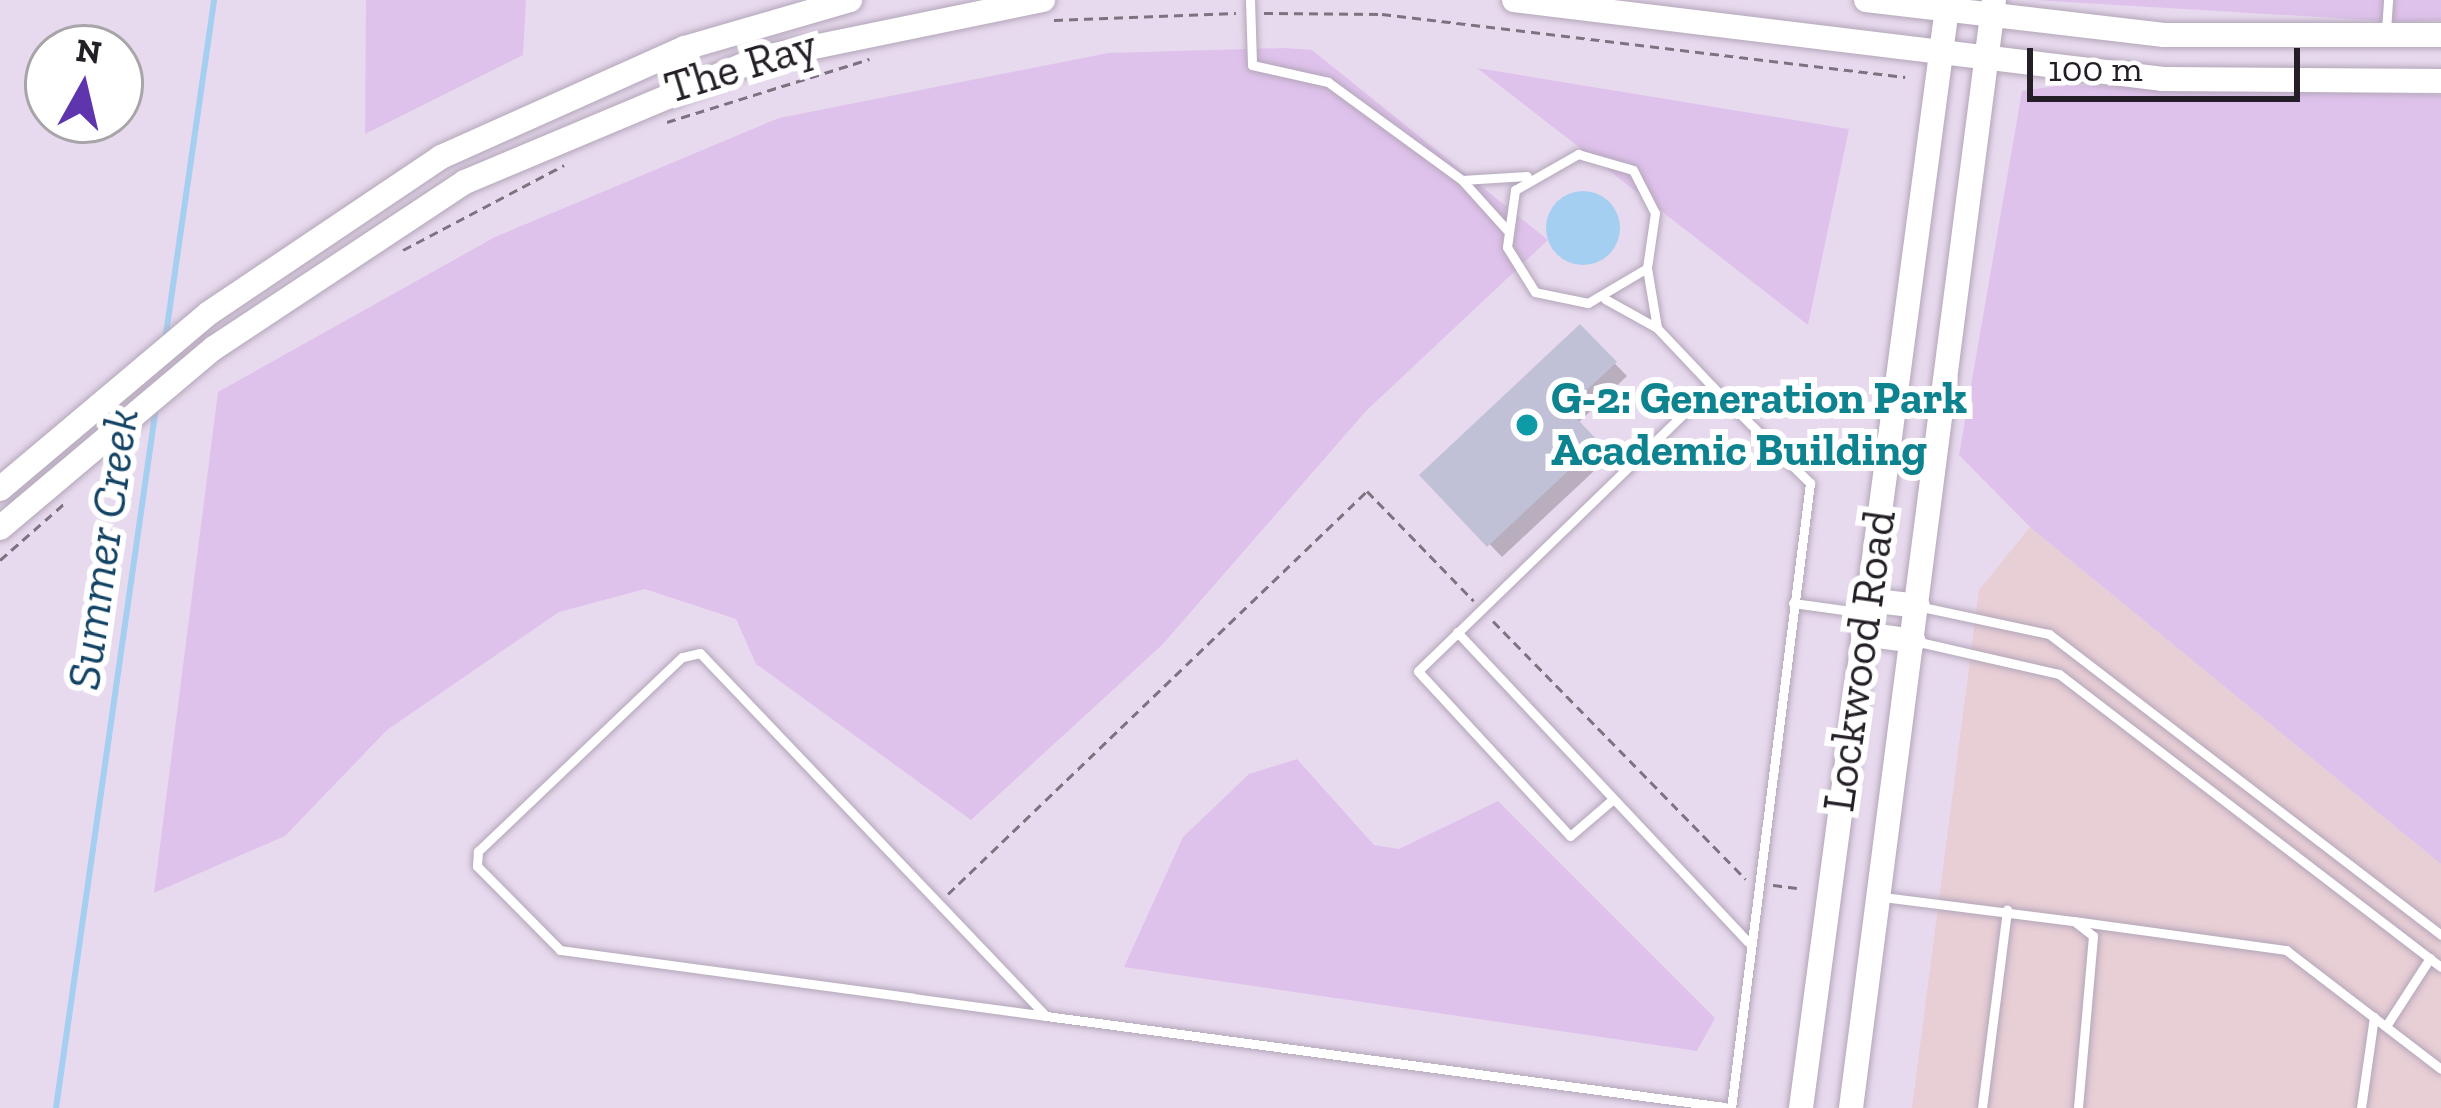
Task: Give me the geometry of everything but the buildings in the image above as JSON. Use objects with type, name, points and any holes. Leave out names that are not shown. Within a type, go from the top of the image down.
[{"type":"main road","points":[[0,489],[296,250],[441,157],[685,48],[850,0]]},
{"type":"main road","points":[[1514,0],[2206,82],[2441,81]]},
{"type":"main road","points":[[1866,0],[2379,38],[2441,35]]},
{"type":"main road","name":"Lockwood Road","points":[[1801,1108],[1947,5]]},
{"type":"main road","name":"Lockwood Road","points":[[1851,1108],[1993,8]]},
{"type":"main road","points":[[0,528],[313,277],[465,182],[612,114],[760,58],[1038,12]]},
{"type":"main road","points":[[2379,38],[2383,82]]},
{"type":"main road","points":[[1865,616],[1918,606]]},
{"type":"main road","points":[[1865,616],[1914,641]]},
{"type":"lane","points":[[1250,0],[1252,65],[1328,82],[1462,180],[1507,230]]},
{"type":"lane","points":[[2379,38],[2388,0]]},
{"type":"lane","points":[[1462,180],[1527,176],[1578,154],[1633,170],[1655,213],[1647,268],[1657,328]]},
{"type":"lane","points":[[1527,176],[1507,230],[1512,261],[1535,292],[1569,304],[1605,299],[1647,268]]},
{"type":"lane","points":[[1046,1016],[700,653],[682,656],[478,851],[477,866],[560,950],[1046,1016],[1727,1107],[1810,483],[1657,328],[1605,299]]},
{"type":"lane","points":[[1612,800],[1570,836],[1418,671],[1712,386]]},
{"type":"lane","points":[[1793,603],[1865,616]]},
{"type":"lane","points":[[1918,606],[2049,634],[2441,935]]},
{"type":"lane","points":[[1457,632],[1748,942]]},
{"type":"lane","points":[[1914,641],[2032,661],[2101,706],[2434,962]]},
{"type":"lane","points":[[2101,706],[2119,685]]},
{"type":"lane","points":[[2143,739],[2160,716]]},
{"type":"lane","points":[[1880,896],[2286,950],[2441,1069]]},
{"type":"lane","points":[[1982,1108],[2007,910]]},
{"type":"lane","points":[[2074,921],[2099,964],[2078,1108]]},
{"type":"lane","points":[[2386,1026],[2441,949]]},
{"type":"lane","points":[[2361,1108],[2374,1017]]},
{"type":"path","points":[[1038,12],[1382,14],[1905,77]]},
{"type":"path","name":"The Ray","points":[[658,125],[873,57]]},
{"type":"path","points":[[400,252],[576,159]]},
{"type":"path","points":[[938,903],[1367,491],[1736,874],[1756,883],[1797,888]]},
{"type":"shaded area","points":[[366,0],[526,0],[523,55],[365,134]]},
{"type":"shaded area","points":[[2034,0],[2441,0],[2441,20],[2402,22]]},
{"type":"shaded area","points":[[1312,50],[1548,240],[1366,411],[1162,645],[971,820],[756,664],[736,619],[645,589],[559,612],[387,730],[285,836],[154,893],[218,392],[495,237],[779,118],[1108,53]]},
{"type":"shaded area","points":[[1477,68],[1849,129],[1808,325]]},
{"type":"shaded area","points":[[2064,85],[2441,95],[2441,864],[2030,527],[1959,455],[2022,91]]},
{"type":"shaded area","points":[[2030,527],[2441,864],[2441,1108],[1912,1108],[1979,590]]},
{"type":"shaded area","points":[[1297,759],[1374,845],[1399,849],[1498,801],[1715,1018],[1697,1051],[1124,967],[1183,837],[1249,774]]},
{"type":"water","points":[[1583,191],[1609,202],[1620,228],[1609,254],[1583,265],[1557,254],[1546,228],[1557,202]]},
{"type":"waterway","name":"Summer Creek","points":[[165,341],[214,0]]},
{"type":"waterway","name":"Summer Creek","points":[[56,1108],[156,407]]},
{"type":"place","name":"G-2: Generation Park Academic Building","points":[[1527,425]]}]
